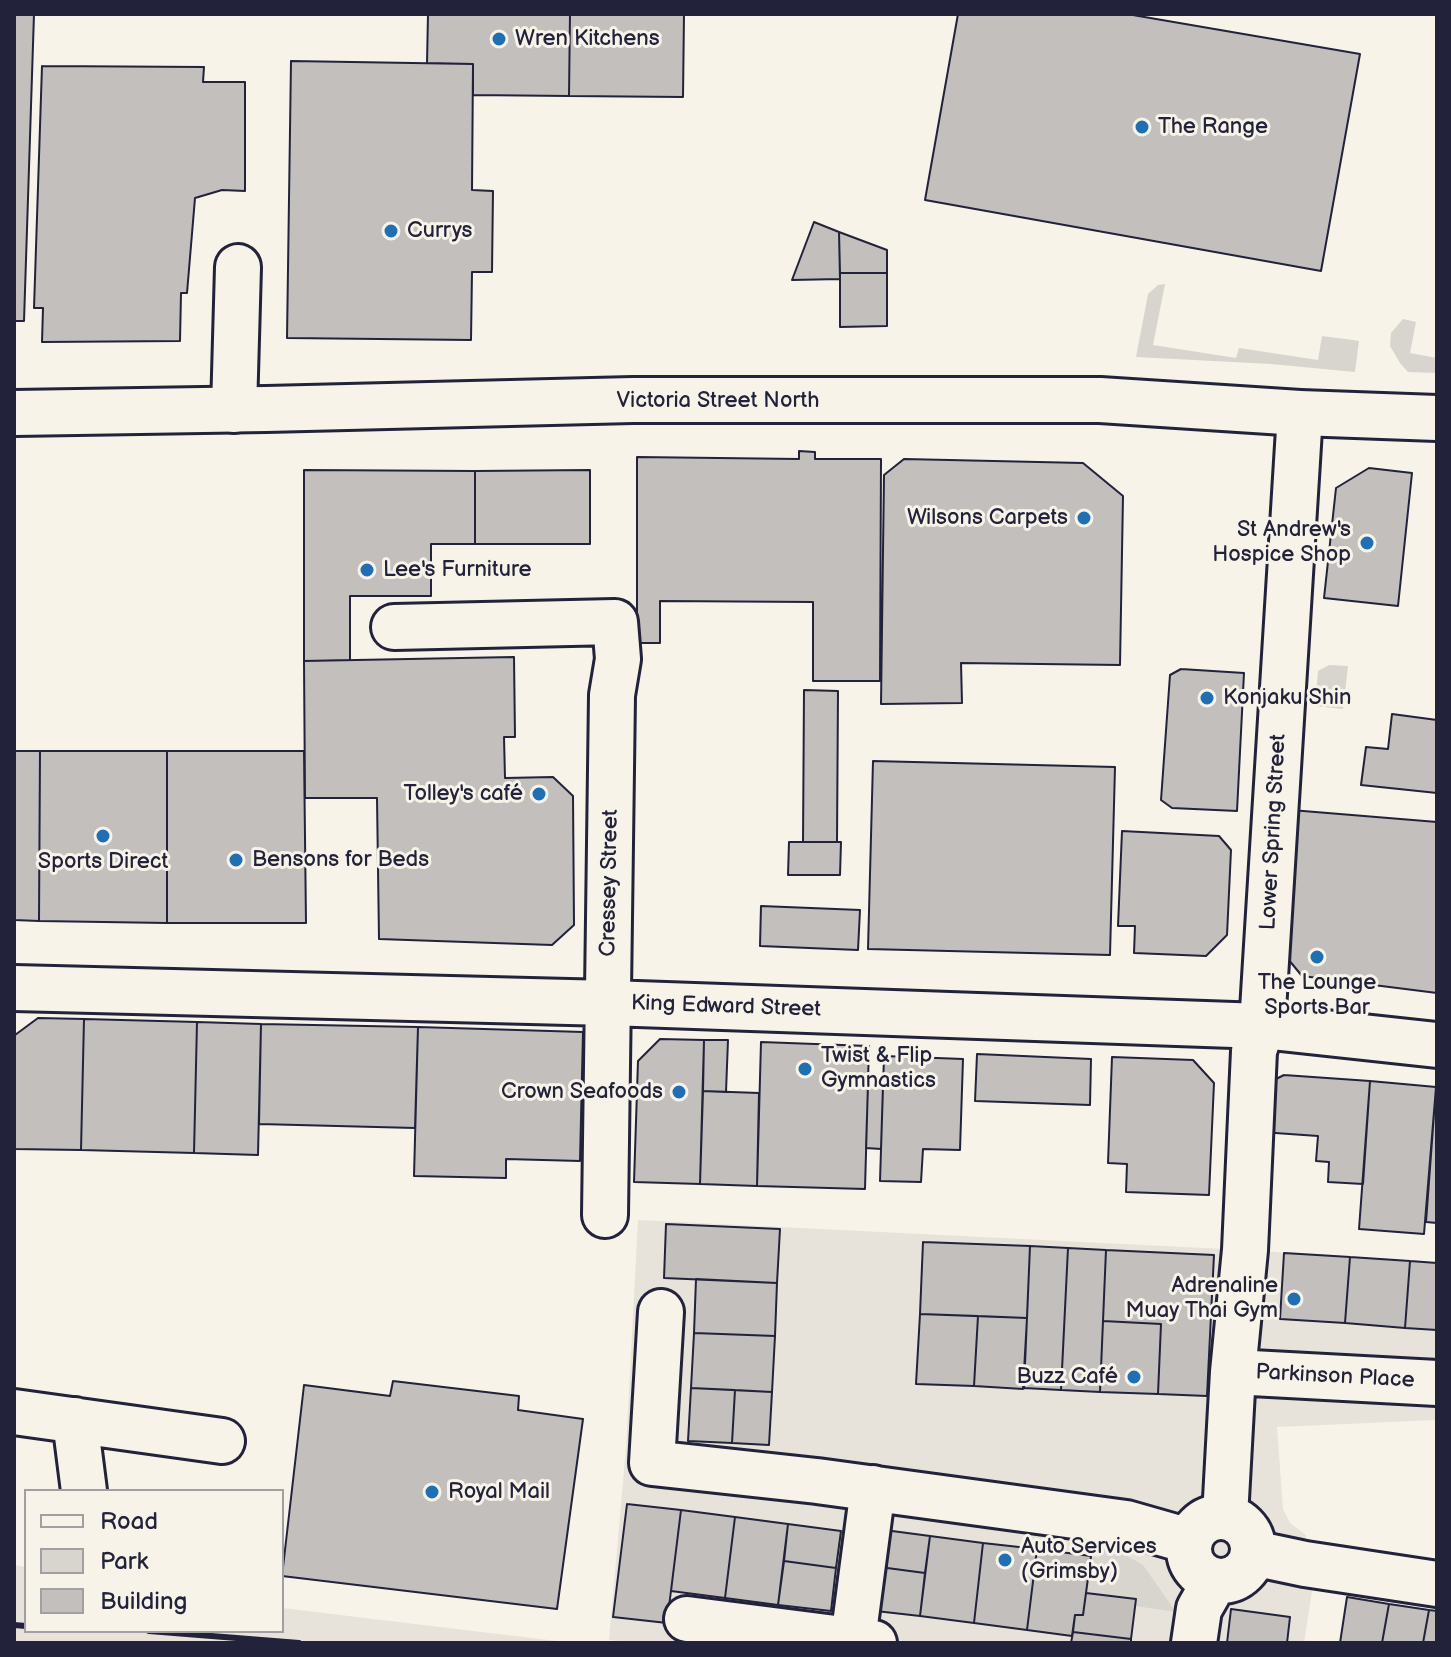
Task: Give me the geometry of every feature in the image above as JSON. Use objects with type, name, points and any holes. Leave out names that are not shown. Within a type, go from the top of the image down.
[{"type":"main road","points":[[234,410],[238,267]]},
{"type":"main road","name":"Victoria Street North","points":[[14,413],[633,400],[1100,400],[1300,413],[1432,417]]},
{"type":"main road","name":"Lower Spring Street","points":[[1225,1517],[1233,1372],[1245,1250],[1254,1051],[1262,1026],[1300,413]]},
{"type":"main road","name":"Cressey Street","points":[[394,627],[615,622],[618,659],[612,695],[605,1215]]},
{"type":"main road","name":"King Edward Street","points":[[14,988],[609,1003],[1262,1026],[1437,1045]]},
{"type":"main road","points":[[661,1312],[652,1463],[873,1488],[1126,1523],[1189,1541]]},
{"type":"main road","name":"Parkinson Place","points":[[1233,1372],[1437,1383]]},
{"type":"main road","points":[[14,1412],[222,1441]]},
{"type":"main road","points":[[75,1420],[84,1489]]},
{"type":"main road","points":[[687,1619],[864,1642],[873,1488]]},
{"type":"main road","points":[[1225,1517],[1235,1520],[1249,1533],[1253,1553],[1244,1572],[1236,1578],[1215,1581],[1204,1578],[1191,1562],[1189,1541],[1200,1524],[1225,1517]]},
{"type":"main road","points":[[1253,1553],[1437,1584]]},
{"type":"main road","points":[[1194,1643],[1199,1609],[1215,1581]]},
{"type":"shaded area","points":[[638,1220],[1245,1250],[1437,1263],[1437,1420],[1277,1427],[1283,1509],[1290,1523],[1306,1535],[1299,1578],[1312,1591],[1304,1643],[637,1643],[609,1640],[626,1448]]},
{"type":"shaded area","points":[[14,1565],[24,1567],[24,1633],[284,1633],[284,1608],[573,1643],[14,1643]]},
{"type":"green space","points":[[1165,284],[1153,345],[1236,358],[1239,348],[1318,360],[1322,336],[1353,340],[1359,341],[1355,372],[1136,357],[1148,294],[1158,285]]},
{"type":"green space","points":[[1403,319],[1416,322],[1410,353],[1437,358],[1437,373],[1408,372],[1400,363],[1390,346],[1391,333]]},
{"type":"green space","points":[[1329,665],[1348,666],[1343,709],[1315,706],[1318,671]]},
{"type":"green space","points":[[1101,1549],[1122,1553],[1143,1565],[1176,1612],[1135,1606],[1135,1599],[1086,1593],[1091,1556],[1099,1558]]},
{"type":"building","points":[[14,14],[34,14],[24,321],[14,321]]},
{"type":"building","name":"Wren Kitchens","points":[[428,14],[570,14],[569,96],[473,95],[473,64],[427,63]]},
{"type":"building","points":[[570,14],[684,14],[683,97],[569,96]]},
{"type":"building","name":"The Range","points":[[958,14],[1127,14],[1360,54],[1321,271],[925,200]]},
{"type":"building","name":"Currys","points":[[291,61],[473,64],[472,190],[493,191],[492,272],[472,272],[471,340],[287,338]]},
{"type":"building","points":[[42,66],[204,67],[203,82],[245,82],[245,191],[222,190],[195,198],[187,293],[181,293],[180,341],[42,342],[43,308],[34,308]]},
{"type":"building","points":[[814,222],[839,232],[840,279],[792,280]]},
{"type":"building","points":[[839,232],[887,250],[887,273],[840,273]]},
{"type":"building","points":[[840,273],[887,273],[887,326],[840,327]]},
{"type":"building","points":[[799,451],[815,452],[815,459],[881,459],[880,681],[813,681],[813,602],[660,601],[660,643],[637,643],[637,457],[799,459]]},
{"type":"building","points":[[904,459],[1083,463],[1123,496],[1120,665],[961,663],[962,703],[881,704],[884,475]]},
{"type":"building","name":"St Andrew's Hospice Shop","points":[[1369,468],[1412,473],[1398,606],[1324,598],[1336,488]]},
{"type":"building","name":"Lee's Furniture","points":[[304,470],[475,471],[475,544],[431,544],[431,596],[350,596],[350,660],[304,661]]},
{"type":"building","points":[[590,470],[590,544],[475,544],[475,471]]},
{"type":"building","points":[[514,657],[515,737],[504,737],[505,778],[553,777],[573,796],[574,925],[552,945],[379,939],[377,798],[305,798],[304,661]]},
{"type":"building","points":[[1181,669],[1244,673],[1237,811],[1172,808],[1161,800],[1170,675]]},
{"type":"building","points":[[804,690],[838,691],[837,842],[803,842]]},
{"type":"building","points":[[1392,714],[1437,720],[1437,793],[1361,785],[1366,747],[1388,749]]},
{"type":"building","points":[[14,751],[40,751],[39,921],[14,920]]},
{"type":"building","name":"Sports Direct","points":[[40,751],[167,751],[167,923],[39,921]]},
{"type":"building","name":"Bensons for Beds","points":[[167,751],[304,751],[306,923],[167,923]]},
{"type":"building","points":[[873,761],[1115,767],[1110,955],[868,949]]},
{"type":"building","points":[[1291,810],[1437,822],[1437,993],[1302,976],[1279,948]]},
{"type":"building","points":[[1122,831],[1219,836],[1231,850],[1227,935],[1206,956],[1134,953],[1135,926],[1118,926]]},
{"type":"building","points":[[789,842],[841,842],[840,875],[788,875]]},
{"type":"building","points":[[761,906],[860,910],[858,950],[760,946]]},
{"type":"building","points":[[38,1018],[84,1019],[81,1150],[14,1149],[15,1035]]},
{"type":"building","points":[[84,1019],[197,1022],[194,1153],[81,1150]]},
{"type":"building","points":[[197,1022],[261,1024],[258,1155],[194,1153]]},
{"type":"building","points":[[261,1024],[418,1027],[415,1128],[259,1124]]},
{"type":"building","points":[[418,1027],[583,1032],[580,1161],[506,1159],[506,1178],[414,1176]]},
{"type":"building","points":[[660,1039],[704,1040],[700,1184],[634,1182],[638,1061]]},
{"type":"building","points":[[704,1040],[728,1040],[726,1092],[703,1091]]},
{"type":"building","points":[[761,1042],[869,1046],[865,1189],[757,1186]]},
{"type":"building","points":[[977,1054],[1091,1059],[1090,1105],[975,1101]]},
{"type":"building","points":[[884,1056],[963,1059],[960,1150],[923,1149],[921,1182],[880,1181]]},
{"type":"building","points":[[1112,1057],[1193,1060],[1214,1083],[1209,1195],[1126,1192],[1127,1164],[1108,1163]]},
{"type":"building","points":[[1284,1075],[1370,1081],[1363,1184],[1328,1182],[1329,1162],[1316,1161],[1318,1136],[1261,1132],[1264,1085]]},
{"type":"building","points":[[1370,1081],[1436,1087],[1424,1234],[1359,1229]]},
{"type":"building","points":[[868,1085],[883,1085],[881,1149],[866,1148]]},
{"type":"building","points":[[1437,1087],[1437,1223],[1426,1222]]},
{"type":"building","points":[[703,1091],[759,1093],[757,1186],[700,1184]]},
{"type":"building","points":[[666,1224],[780,1229],[777,1283],[664,1278]]},
{"type":"building","points":[[923,1242],[1030,1246],[1027,1318],[920,1314]]},
{"type":"building","points":[[1030,1246],[1068,1248],[1061,1390],[1024,1388]]},
{"type":"building","points":[[1068,1248],[1106,1250],[1100,1392],[1061,1390]]},
{"type":"building","points":[[1106,1250],[1214,1255],[1207,1396],[1158,1394],[1161,1324],[1103,1321]]},
{"type":"building","points":[[1284,1253],[1350,1257],[1345,1323],[1280,1319]]},
{"type":"building","points":[[1350,1257],[1410,1261],[1405,1328],[1345,1323]]},
{"type":"building","points":[[1410,1261],[1437,1263],[1437,1330],[1405,1328]]},
{"type":"building","points":[[696,1279],[777,1283],[775,1336],[694,1333]]},
{"type":"building","points":[[920,1314],[978,1316],[974,1386],[916,1384]]},
{"type":"building","points":[[978,1316],[1027,1318],[1023,1389],[974,1386]]},
{"type":"building","points":[[1103,1321],[1161,1324],[1158,1394],[1100,1392]]},
{"type":"building","points":[[694,1333],[775,1336],[772,1392],[691,1388]]},
{"type":"building","name":"Royal Mail","points":[[393,1381],[519,1396],[518,1410],[583,1419],[557,1609],[284,1576],[304,1385],[390,1396]]},
{"type":"building","points":[[691,1388],[735,1390],[732,1443],[688,1441]]},
{"type":"building","points":[[735,1390],[772,1392],[769,1445],[732,1443]]},
{"type":"building","points":[[627,1504],[681,1510],[667,1623],[613,1617]]},
{"type":"building","points":[[681,1510],[735,1517],[725,1598],[671,1591]]},
{"type":"building","points":[[735,1517],[788,1524],[778,1605],[725,1598]]},
{"type":"building","points":[[788,1524],[841,1531],[836,1568],[784,1561]]},
{"type":"building","points":[[877,1529],[930,1536],[925,1573],[872,1566]]},
{"type":"building","points":[[930,1536],[983,1543],[974,1623],[920,1616]]},
{"type":"building","points":[[983,1543],[1037,1549],[1027,1630],[974,1623]]},
{"type":"building","points":[[1037,1549],[1091,1556],[1083,1615],[1075,1615],[1072,1636],[1027,1630]]},
{"type":"building","points":[[784,1561],[836,1568],[831,1611],[778,1605]]},
{"type":"building","points":[[872,1566],[925,1573],[920,1616],[867,1610]]},
{"type":"building","points":[[1086,1593],[1136,1599],[1131,1639],[1073,1632],[1075,1615],[1083,1615]]},
{"type":"building","points":[[1347,1597],[1389,1604],[1382,1643],[1340,1643]]},
{"type":"building","points":[[1389,1604],[1429,1610],[1423,1643],[1382,1643]]},
{"type":"building","points":[[1231,1609],[1290,1617],[1287,1643],[1227,1643]]},
{"type":"building","points":[[1429,1610],[1437,1611],[1437,1643],[1423,1643]]},
{"type":"building","points":[[1073,1632],[1131,1639],[1131,1643],[1071,1643]]},
{"type":"railway","points":[[14,1625],[24,1626]]},
{"type":"railway","points":[[174,1633],[299,1643]]},
{"type":"place","name":"Wren Kitchens","points":[[499,39]]},
{"type":"place","name":"The Range","points":[[1142,127]]},
{"type":"place","name":"Currys","points":[[391,231]]},
{"type":"place","name":"Wilsons Carpets","points":[[1084,518]]},
{"type":"place","name":"St Andrew's Hospice Shop","points":[[1367,543]]},
{"type":"place","name":"Lee's Furniture","points":[[367,570]]},
{"type":"place","name":"Konjaku Shin","points":[[1207,698]]},
{"type":"place","name":"Tolley's café","points":[[539,794]]},
{"type":"place","name":"Sports Direct","points":[[103,836]]},
{"type":"place","name":"Bensons for Beds","points":[[236,860]]},
{"type":"place","name":"The Lounge Sports Bar","points":[[1317,957]]},
{"type":"place","name":"Twist & Flip Gymnastics","points":[[805,1069]]},
{"type":"place","name":"Crown Seafoods","points":[[679,1092]]},
{"type":"place","name":"Adrenaline Muay Thai Gym","points":[[1294,1299]]},
{"type":"place","name":"Buzz Café","points":[[1134,1377]]},
{"type":"place","name":"Royal Mail","points":[[432,1492]]},
{"type":"place","name":"Auto Services (Grimsby)","points":[[1005,1560]]}]
